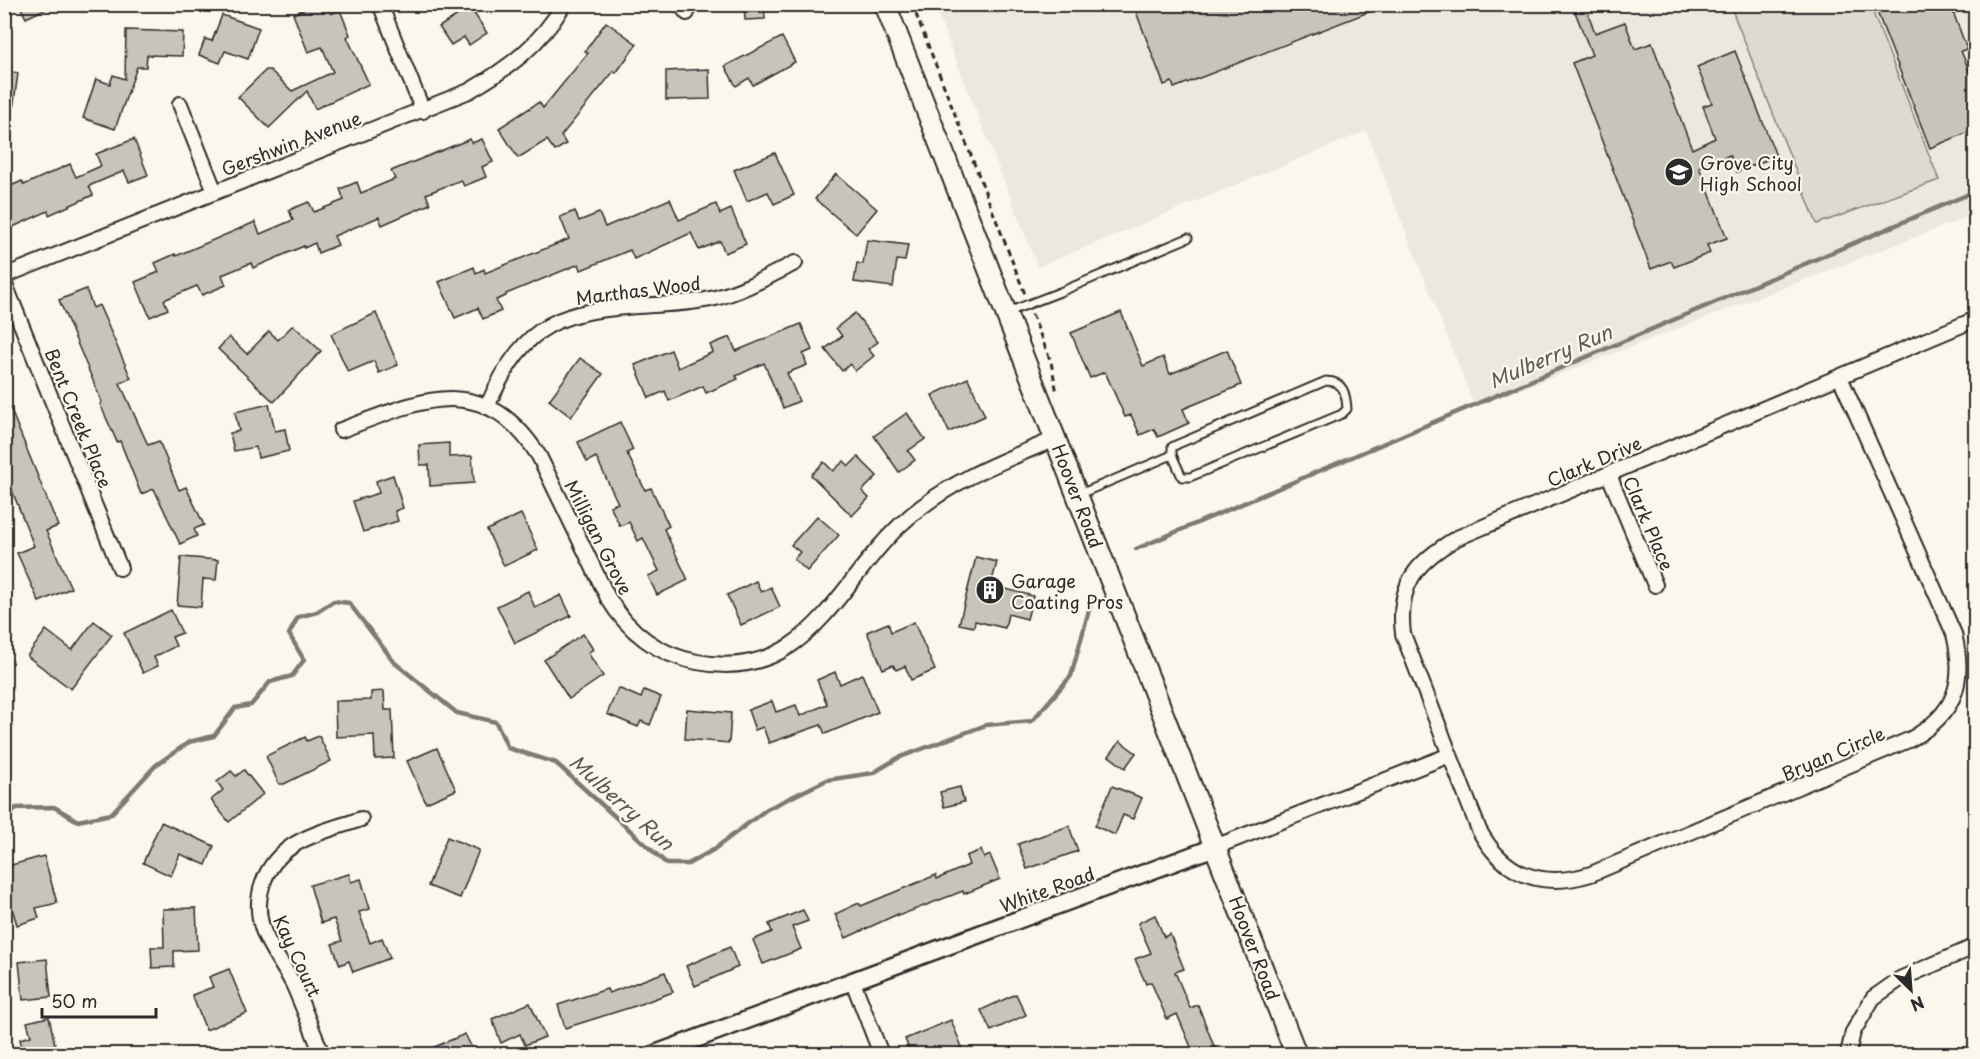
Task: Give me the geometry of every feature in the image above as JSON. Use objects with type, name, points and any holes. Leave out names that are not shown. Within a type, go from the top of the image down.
[{"type":"main road","name":"Hoover Road","points":[[885,4],[1296,1054]]},
{"type":"street","points":[[380,4],[423,111]]},
{"type":"street","name":"Gershwin Avenue","points":[[4,276],[469,91],[503,71],[530,49],[553,24],[564,4]]},
{"type":"street","points":[[180,104],[215,192]]},
{"type":"street","name":"Marthas Wood","points":[[487,407],[499,379],[523,345],[540,330],[561,319],[581,312],[600,309],[676,304],[714,298],[744,288],[795,263]]},
{"type":"street","name":"Bent Creek Place","points":[[4,282],[120,568]]},
{"type":"street","name":"Clark Drive","points":[[1450,755],[1403,634],[1402,607],[1412,576],[1424,559],[1457,538],[1976,320]]},
{"type":"street","name":"Bryan Circle","points":[[1450,755],[1479,830],[1496,856],[1508,867],[1521,873],[1556,881],[1591,874],[1911,739],[1937,722],[1954,696],[1959,675],[1954,634],[1840,377]]},
{"type":"street","name":"Milligan Grove","points":[[341,430],[406,406],[427,400],[447,398],[468,401],[504,416],[517,427],[534,449],[618,614],[638,634],[670,655],[711,665],[731,666],[774,655],[805,636],[824,616],[879,547],[908,518],[945,489],[986,468],[1055,439]]},
{"type":"street","name":"Clark Place","points":[[1609,475],[1655,585]]},
{"type":"street","name":"White Road","points":[[656,1054],[1215,847],[1450,755]]},
{"type":"street","name":"Kay Court","points":[[322,1054],[294,985],[264,932],[259,912],[260,894],[265,875],[273,862],[294,844],[361,819]]},
{"type":"street","points":[[1848,1054],[1853,1032],[1873,998],[1900,979],[1976,946]]},
{"type":"street","points":[[853,982],[881,1054]]},
{"type":"lane","points":[[1006,313],[1188,238]]},
{"type":"lane","points":[[1326,381],[1335,381],[1340,384],[1346,400],[1347,409],[1342,414],[1191,477],[1182,477],[1173,455],[1172,447],[1178,444],[1326,381]]},
{"type":"lane","points":[[1077,495],[1173,455]]},
{"type":"path","points":[[912,4],[1051,362],[1058,399]]},
{"type":"path","points":[[1969,4],[1976,22]]},
{"type":"shaded area","name":"Grove City High School","points":[[934,5],[1975,5],[1975,214],[1475,407],[1366,131],[1038,267]]},
{"type":"shaded area","points":[[1730,5],[1870,5],[1939,180],[1817,224]]},
{"type":"building","points":[[19,4],[56,4],[26,18]]},
{"type":"building","points":[[317,4],[327,4],[331,14],[340,10],[350,35],[347,37],[369,84],[315,109],[307,91],[269,128],[238,97],[266,70],[270,70],[292,91],[333,72],[322,47],[308,52],[293,14]]},
{"type":"building","points":[[744,4],[764,4],[765,19],[745,20]]},
{"type":"building","points":[[1133,4],[1384,4],[1384,6],[1174,88],[1172,82],[1164,85]]},
{"type":"building","points":[[1572,4],[1585,4],[1595,33],[1625,22],[1635,49],[1652,43],[1692,149],[1715,138],[1703,106],[1712,103],[1697,67],[1735,51],[1776,156],[1737,172],[1730,155],[1699,167],[1727,238],[1707,245],[1710,253],[1674,267],[1671,261],[1651,269],[1572,63],[1592,55]]},
{"type":"building","points":[[1874,4],[1950,4],[1967,49],[1961,51],[1976,87],[1976,129],[1930,148]]},
{"type":"building","points":[[470,7],[487,33],[469,45],[464,37],[451,45],[439,27]]},
{"type":"building","points":[[222,15],[259,28],[248,59],[225,51],[220,63],[199,55],[205,39],[212,41]]},
{"type":"building","points":[[606,22],[637,44],[616,73],[614,71],[561,136],[566,144],[555,151],[547,140],[518,158],[499,128],[539,102],[543,108],[588,53],[585,51]]},
{"type":"building","points":[[126,30],[183,32],[182,56],[147,55],[146,67],[137,67],[115,129],[83,118],[96,79],[110,84],[113,75],[125,79]]},
{"type":"building","points":[[782,37],[795,62],[753,85],[749,78],[736,86],[725,66]]},
{"type":"building","points":[[709,69],[710,99],[666,100],[666,71]]},
{"type":"building","points":[[4,71],[18,73],[12,117],[4,117]]},
{"type":"building","points":[[134,139],[148,175],[129,182],[124,171],[89,186],[93,195],[49,215],[48,211],[4,231],[4,189],[22,181],[24,185],[70,164],[76,177],[101,166],[96,154]]},
{"type":"building","points":[[470,139],[472,143],[482,139],[493,162],[482,167],[486,177],[464,186],[461,180],[426,194],[430,204],[382,225],[379,217],[334,236],[338,245],[318,253],[315,243],[253,268],[251,263],[222,275],[226,285],[202,295],[197,286],[164,300],[168,309],[150,317],[135,282],[159,272],[155,263],[255,222],[260,234],[293,220],[289,210],[309,202],[314,212],[344,200],[340,189],[357,182],[361,193],[395,179],[391,171]]},
{"type":"building","points":[[775,153],[794,195],[774,204],[768,192],[747,201],[734,170]]},
{"type":"building","points":[[836,174],[877,209],[856,234],[815,199]]},
{"type":"building","points":[[670,199],[679,220],[716,204],[720,214],[731,209],[746,244],[725,253],[720,241],[699,250],[691,233],[634,259],[630,250],[581,270],[579,264],[506,294],[496,300],[501,311],[483,319],[478,308],[455,318],[439,282],[474,267],[476,273],[484,269],[485,273],[569,239],[560,217],[575,211],[579,221],[599,213],[605,227]]},
{"type":"building","points":[[867,240],[908,245],[905,261],[897,260],[893,287],[854,282],[857,263],[863,264]]},
{"type":"building","points":[[86,289],[93,308],[99,305],[131,378],[120,383],[148,445],[159,441],[179,490],[186,487],[204,525],[194,529],[197,536],[180,544],[154,489],[141,494],[120,441],[117,442],[100,404],[102,402],[59,300]]},
{"type":"building","points":[[1121,312],[1143,366],[1163,357],[1170,374],[1227,350],[1241,385],[1183,409],[1189,423],[1158,437],[1154,429],[1140,435],[1131,415],[1125,417],[1105,372],[1090,378],[1071,333]]},
{"type":"building","points":[[376,313],[398,365],[379,373],[374,361],[348,372],[331,334]]},
{"type":"building","points":[[855,313],[878,342],[868,349],[874,356],[855,371],[850,364],[842,371],[825,349],[842,336],[836,328]]},
{"type":"building","points":[[801,324],[812,350],[803,354],[807,365],[787,373],[799,401],[783,408],[764,363],[736,376],[738,379],[706,393],[703,386],[669,401],[665,391],[649,398],[635,365],[671,350],[678,368],[713,352],[710,345],[730,337],[736,351]]},
{"type":"building","points":[[293,325],[321,351],[274,402],[218,349],[229,337],[247,354],[269,331],[278,340]]},
{"type":"building","points":[[580,358],[603,374],[571,417],[549,400]]},
{"type":"building","points":[[968,378],[985,416],[949,432],[932,395]]},
{"type":"building","points":[[4,393],[58,526],[46,531],[71,588],[39,602],[17,553],[34,546],[11,488],[8,489],[4,480]]},
{"type":"building","points":[[269,404],[275,431],[285,429],[289,451],[258,458],[256,447],[234,451],[230,433],[239,431],[235,412]]},
{"type":"building","points":[[907,413],[925,439],[908,451],[915,460],[899,472],[874,436]]},
{"type":"building","points":[[620,422],[633,450],[627,453],[645,490],[651,488],[669,526],[664,529],[688,580],[657,595],[648,576],[659,571],[643,538],[638,541],[629,522],[620,526],[610,506],[618,503],[596,457],[587,462],[578,442]]},
{"type":"building","points":[[449,443],[449,457],[472,456],[474,483],[430,486],[429,465],[420,465],[419,445]]},
{"type":"building","points":[[858,457],[877,476],[862,491],[869,498],[852,516],[811,475],[824,462],[833,471],[844,461],[849,466]]},
{"type":"building","points":[[393,475],[403,508],[395,511],[398,521],[363,532],[353,501],[379,493],[376,481]]},
{"type":"building","points":[[521,514],[538,550],[504,566],[487,530]]},
{"type":"building","points":[[817,516],[839,535],[807,571],[794,559],[800,552],[791,545]]},
{"type":"building","points":[[181,557],[218,560],[216,580],[203,579],[201,607],[177,605]]},
{"type":"building","name":"Garage Coating Pros","points":[[976,557],[997,562],[991,585],[1033,596],[1027,619],[1008,614],[1005,628],[975,621],[974,627],[959,624]]},
{"type":"building","points":[[756,581],[761,592],[771,587],[780,607],[741,625],[727,595]]},
{"type":"building","points":[[528,591],[535,608],[561,595],[571,616],[515,643],[497,606]]},
{"type":"building","points":[[171,610],[182,633],[172,637],[176,646],[154,657],[158,666],[143,673],[124,633]]},
{"type":"building","points":[[94,621],[112,635],[71,689],[27,656],[46,630],[72,650]]},
{"type":"building","points":[[914,622],[935,670],[911,680],[905,666],[896,670],[893,665],[883,669],[867,632],[888,623],[891,632]]},
{"type":"building","points":[[583,634],[593,649],[588,653],[603,676],[569,699],[544,660]]},
{"type":"building","points":[[835,672],[840,684],[862,674],[878,712],[825,734],[821,725],[769,743],[763,727],[755,730],[748,710],[772,701],[776,712],[796,705],[800,716],[827,704],[817,680]]},
{"type":"building","points":[[618,688],[641,698],[644,690],[661,697],[650,725],[641,721],[638,727],[607,714]]},
{"type":"building","points":[[384,691],[385,710],[392,710],[394,758],[375,759],[374,735],[336,737],[335,701],[371,700],[371,692]]},
{"type":"building","points":[[687,709],[731,713],[729,743],[685,739]]},
{"type":"building","points":[[319,736],[331,761],[284,784],[279,784],[266,756],[305,737],[307,741]]},
{"type":"building","points":[[1120,741],[1136,753],[1125,768],[1109,756]]},
{"type":"building","points":[[437,748],[456,790],[426,803],[407,761]]},
{"type":"building","points":[[244,770],[263,794],[229,822],[211,800],[223,790],[217,782],[231,771],[236,776]]},
{"type":"building","points":[[1112,786],[1142,798],[1133,819],[1123,815],[1115,835],[1095,826]]},
{"type":"building","points":[[960,787],[964,802],[944,807],[940,792]]},
{"type":"building","points":[[161,822],[214,846],[206,865],[180,854],[171,876],[143,863]]},
{"type":"building","points":[[1069,826],[1078,851],[1027,869],[1018,844]]},
{"type":"building","points":[[447,837],[479,850],[460,898],[428,886]]},
{"type":"building","points":[[981,850],[984,858],[990,855],[1000,879],[964,894],[963,891],[898,916],[898,914],[846,938],[835,914],[859,903],[861,906],[936,875],[937,879],[969,865],[966,856]]},
{"type":"building","points":[[44,856],[57,903],[36,908],[39,918],[17,925],[4,880],[4,867]]},
{"type":"building","points":[[349,874],[351,882],[361,879],[370,909],[359,912],[370,943],[382,938],[390,958],[353,972],[349,961],[340,965],[332,944],[342,941],[334,919],[321,923],[310,885]]},
{"type":"building","points":[[196,908],[198,950],[174,951],[174,967],[152,968],[151,947],[164,947],[163,909]]},
{"type":"building","points":[[803,910],[808,921],[792,927],[801,949],[763,964],[753,940],[772,932],[769,924]]},
{"type":"building","points":[[1155,915],[1164,937],[1170,934],[1184,969],[1175,972],[1190,1008],[1198,1005],[1217,1054],[1194,1054],[1177,1014],[1167,1019],[1151,982],[1146,984],[1135,959],[1151,953],[1138,923]]},
{"type":"building","points":[[730,947],[738,967],[695,986],[686,966]]},
{"type":"building","points":[[47,959],[51,997],[23,1000],[19,962]]},
{"type":"building","points":[[229,969],[247,1013],[206,1030],[192,995],[213,987],[209,977]]},
{"type":"building","points":[[665,972],[673,992],[565,1028],[558,1005],[607,989],[609,993]]},
{"type":"building","points":[[1016,994],[1026,1015],[991,1031],[981,1010]]},
{"type":"building","points":[[530,1003],[545,1037],[525,1045],[520,1034],[501,1043],[492,1019]]},
{"type":"building","points":[[49,1017],[57,1054],[23,1054],[20,1039],[31,1036],[27,1022]]},
{"type":"building","points":[[951,1020],[962,1047],[945,1054],[911,1054],[905,1039]]},
{"type":"building","points":[[465,1034],[475,1054],[418,1054]]},
{"type":"waterway","name":"Mulberry Run","points":[[1136,549],[1976,191]]},
{"type":"waterway","name":"Mulberry Run","points":[[4,824],[16,808],[54,807],[78,821],[111,814],[156,765],[189,742],[214,736],[235,708],[251,705],[270,682],[292,676],[304,660],[289,634],[298,617],[317,612],[334,601],[349,603],[395,663],[457,713],[496,722],[508,748],[556,763],[667,864],[688,864],[713,850],[767,809],[827,780],[873,773],[898,758],[986,725],[1032,721],[1071,676],[1092,599]]},
{"type":"place","name":"Grove City High School","points":[[1679,172]]},
{"type":"place","name":"Garage Coating Pros","points":[[990,590]]}]
